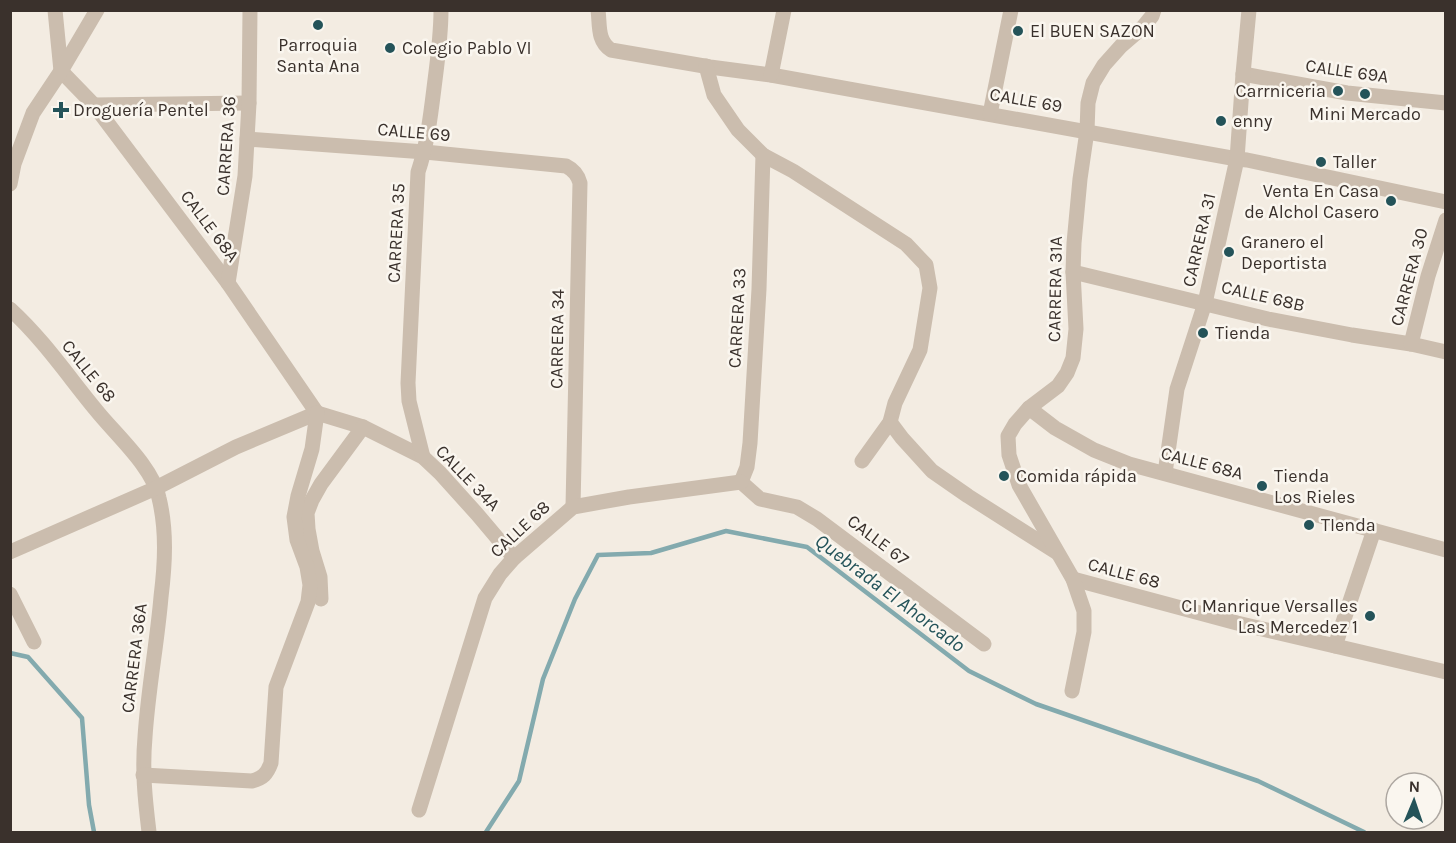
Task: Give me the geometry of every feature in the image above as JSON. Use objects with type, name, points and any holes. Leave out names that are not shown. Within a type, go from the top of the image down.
[{"type":"street","points":[[55,10],[61,71]]},
{"type":"street","points":[[10,184],[14,164],[33,113],[97,10]]},
{"type":"street","name":"CARRERA 36","points":[[228,283],[245,176],[249,103],[250,10]]},
{"type":"street","name":"CARRERA 35","points":[[423,457],[409,401],[408,383],[418,172],[425,152],[430,125],[441,29],[441,10]]},
{"type":"street","name":"CALLE 69","points":[[598,10],[601,40],[611,50],[771,75],[1266,163],[1446,202]]},
{"type":"street","points":[[771,75],[784,10]]},
{"type":"street","points":[[990,114],[1011,10]]},
{"type":"street","name":"CARRERA 31A","points":[[1072,691],[1084,632],[1084,611],[1073,579],[1020,485],[1009,455],[1008,436],[1029,408],[1058,386],[1073,358],[1076,330],[1073,272],[1080,179],[1088,131],[1088,103],[1093,83],[1104,65],[1143,27],[1154,10]]},
{"type":"street","name":"CARRERA 31","points":[[1165,473],[1177,389],[1204,303],[1237,159],[1249,10]]},
{"type":"street","points":[[706,66],[714,95],[738,130],[763,155],[906,244],[926,265],[930,288],[920,350],[895,403],[890,422],[862,461]]},
{"type":"street","name":"CALLE 68A","points":[[61,71],[94,105],[228,283],[317,413]]},
{"type":"street","name":"CALLE 69A","points":[[1243,75],[1347,93],[1446,103]]},
{"type":"street","points":[[94,105],[249,103]]},
{"type":"street","name":"CALLE 69","points":[[247,140],[425,152],[566,166],[575,172]]},
{"type":"street","name":"CARRERA 33","points":[[741,482],[747,467],[750,443],[759,289],[763,155]]},
{"type":"street","name":"CARRERA 34","points":[[573,507],[580,183],[575,172]]},
{"type":"street","name":"CARRERA 30","points":[[1411,344],[1428,276],[1446,220]]},
{"type":"street","name":"CALLE 68B","points":[[1073,272],[1268,319],[1446,352]]},
{"type":"street","name":"CALLE 68","points":[[10,309],[38,338],[94,409],[147,470],[156,488]]},
{"type":"street","name":"CALLE 68A","points":[[1029,408],[1055,428],[1094,450],[1129,464],[1446,550]]},
{"type":"street","points":[[10,552],[156,488],[236,447],[317,413]]},
{"type":"street","points":[[143,775],[252,781],[262,778],[268,772],[271,763],[270,749],[276,687],[308,602],[310,585],[307,567],[297,540],[294,517],[312,448],[317,413]]},
{"type":"street","name":"CALLE 34A","points":[[317,413],[363,427],[423,457],[477,514],[514,558]]},
{"type":"street","points":[[890,422],[932,471],[1058,553]]},
{"type":"street","points":[[321,599],[320,577],[312,551],[307,513],[321,484],[363,427]]},
{"type":"street","name":"CALLE 68","points":[[419,810],[485,598],[500,574],[514,558],[573,507],[741,482]]},
{"type":"street","name":"CALLE 67","points":[[741,482],[760,499],[797,507],[817,519],[984,644]]},
{"type":"street","name":"CARRERA 36A","points":[[149,832],[143,775],[146,727],[165,561],[163,523],[156,488]]},
{"type":"street","points":[[1335,646],[1374,530]]},
{"type":"street","name":"CALLE 68","points":[[1073,579],[1237,623],[1446,672]]},
{"type":"street","points":[[10,594],[34,642]]},
{"type":"waterway","name":"Quebrada El Ahorcado","points":[[486,832],[519,781],[543,679],[575,599],[598,555],[651,553],[726,531],[807,547],[969,671],[1036,704],[1258,781],[1364,832]]},
{"type":"waterway","name":"Quebrada El Ahorcado","points":[[10,653],[28,657],[82,718],[89,805],[94,832]]},
{"type":"place","name":"Parroquia Santa Ana","points":[[318,25]]},
{"type":"place","name":"El BUEN SAZON","points":[[1018,31]]},
{"type":"place","name":"Colegio Pablo VI","points":[[390,48]]},
{"type":"place","name":"Carrniceria","points":[[1338,91]]},
{"type":"place","name":"Mini Mercado","points":[[1365,94]]},
{"type":"place","name":"Droguería Pentel","points":[[61,110]]},
{"type":"place","name":"enny","points":[[1221,121]]},
{"type":"place","name":"Taller","points":[[1321,162]]},
{"type":"place","name":"Venta En Casa de Alchol Casero","points":[[1391,201]]},
{"type":"place","name":"Granero el Deportista","points":[[1229,252]]},
{"type":"place","name":"Tienda","points":[[1203,333]]},
{"type":"place","name":"Comida rápida","points":[[1004,476]]},
{"type":"place","name":"Tienda Los Rieles","points":[[1262,486]]},
{"type":"place","name":"TIenda","points":[[1309,525]]},
{"type":"place","name":"CI Manrique Versalles Las Mercedez 1","points":[[1370,616]]}]
